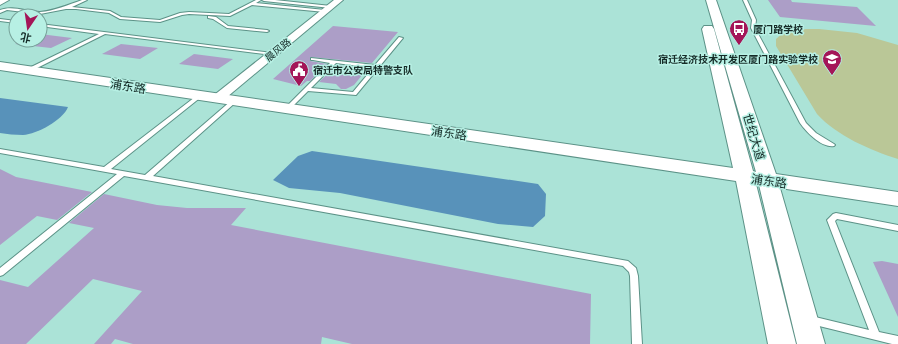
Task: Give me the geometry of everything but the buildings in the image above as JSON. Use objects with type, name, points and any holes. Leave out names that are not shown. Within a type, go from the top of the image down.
[{"type":"street","points":[[0,2],[5,0]]},
{"type":"street","name":"世纪大道","points":[[701,0],[745,177],[782,344]]},
{"type":"street","name":"世纪大道","points":[[711,0],[768,180],[811,344]]},
{"type":"street","name":"晨风路","points":[[226,100],[273,54],[332,6]]},
{"type":"street","name":"浦东路","points":[[0,66],[898,199]]},
{"type":"lane","points":[[0,12],[6,9],[40,13],[66,8],[85,0]]},
{"type":"lane","points":[[66,8],[110,12],[120,18],[160,21],[181,14],[196,13],[230,15],[259,0]]},
{"type":"lane","points":[[264,0],[332,6]]},
{"type":"lane","points":[[745,0],[754,20],[753,28],[800,118],[807,129],[814,136],[832,145]]},
{"type":"lane","points":[[253,4],[332,6]]},
{"type":"lane","points":[[181,14],[214,18],[227,27],[267,32]]},
{"type":"lane","points":[[48,26],[273,54]]},
{"type":"lane","points":[[29,70],[104,33]]},
{"type":"lane","points":[[307,89],[353,94],[401,38]]},
{"type":"lane","points":[[313,59],[377,67]]},
{"type":"lane","points":[[287,109],[334,62]]},
{"type":"lane","points":[[105,170],[199,96]]},
{"type":"lane","points":[[146,178],[226,100]]},
{"type":"lane","points":[[0,151],[625,263],[632,270],[634,276],[637,344]]},
{"type":"lane","points":[[0,273],[122,174]]},
{"type":"lane","points":[[876,336],[831,220],[836,216],[842,216],[898,228]]},
{"type":"lane","points":[[804,318],[898,341]]},
{"type":"green space","points":[[819,29],[857,33],[898,45],[898,159],[876,151],[844,136],[825,122],[817,114],[776,46],[776,39],[780,35],[790,31]]},
{"type":"water","points":[[0,98],[68,107],[61,117],[49,126],[29,134],[14,135],[0,133]]},
{"type":"water","points":[[312,151],[538,184],[546,194],[545,216],[533,227],[498,224],[340,193],[289,188],[273,180],[298,156]]},
{"type":"place","name":"厦门路学校","points":[[739,46]]},
{"type":"place","name":"宿迁经济技术开发区厦门路实验学校","points":[[832,76]]},
{"type":"place","name":"宿迁市公安局特警支队","points":[[299,87]]}]
